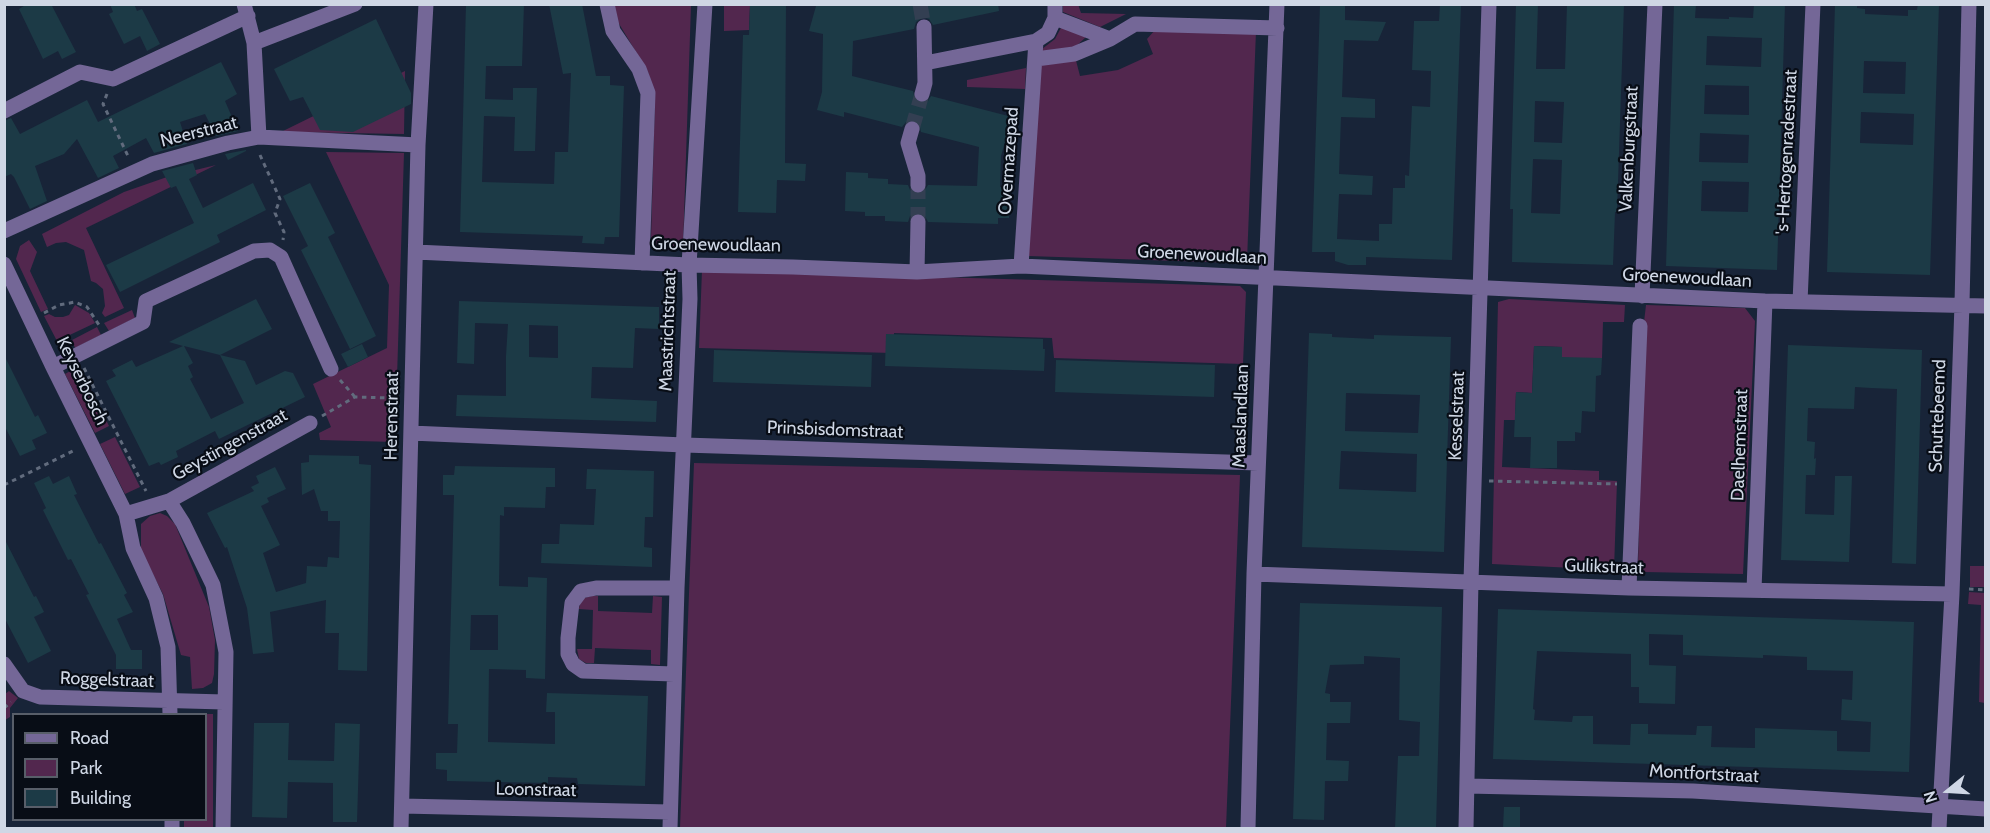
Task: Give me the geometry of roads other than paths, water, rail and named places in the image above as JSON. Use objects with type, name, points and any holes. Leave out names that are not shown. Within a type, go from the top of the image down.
[{"type":"street","points":[[254,43],[355,4]]},
{"type":"street","name":"Herenstraat","points":[[401,828],[418,145],[426,4]]},
{"type":"street","name":"Maastrichtstraat","points":[[607,4],[613,31],[639,69],[648,93],[642,263]]},
{"type":"street","name":"Maastrichtstraat","points":[[670,828],[676,588],[690,299],[689,265],[705,4]]},
{"type":"street","name":"Maaslandlaan","points":[[1248,828],[1254,574],[1277,4]]},
{"type":"street","name":"Kesselstraat","points":[[1466,828],[1489,4]]},
{"type":"street","name":"Valkenburgstraat","points":[[1642,296],[1655,4]]},
{"type":"street","name":"'s-Hertogenradestraat","points":[[1800,302],[1813,4]]},
{"type":"street","name":"Schuttebeemd","points":[[1939,828],[1952,594],[1969,4]]},
{"type":"street","points":[[4,111],[80,72],[113,79],[246,10],[254,43],[259,137]]},
{"type":"street","points":[[925,63],[1036,41],[1048,33],[1055,11],[1110,39]]},
{"type":"street","points":[[1036,59],[1074,54],[1110,39],[1135,24],[1277,28]]},
{"type":"street","points":[[922,94],[925,83],[924,27]]},
{"type":"street","name":"Overmazepad","points":[[1020,266],[1036,41]]},
{"type":"street","points":[[912,129],[908,144],[918,176],[918,185]]},
{"type":"street","name":"Neerstraat","points":[[4,231],[152,164],[228,143],[259,137],[418,145]]},
{"type":"street","points":[[917,272],[918,222]]},
{"type":"street","points":[[53,367],[143,322],[146,301],[254,251],[270,250],[281,257],[331,369]]},
{"type":"street","name":"Groenewoudlaan","points":[[416,252],[689,265],[917,272],[1020,266],[1642,296],[1986,306]]},
{"type":"street","name":"Keyserbosch","points":[[4,264],[126,514],[133,548],[156,598],[168,647],[169,708]]},
{"type":"street","name":"Daelhemstraat","points":[[1754,590],[1765,301]]},
{"type":"street","points":[[1629,588],[1640,326]]},
{"type":"street","name":"Geystingenstraat","points":[[169,501],[310,423]]},
{"type":"street","name":"Prinsbisdomstraat","points":[[411,434],[1258,463]]},
{"type":"street","points":[[126,514],[169,501],[183,523],[213,585],[226,652],[223,828]]},
{"type":"street","name":"Gulikstraat","points":[[1254,574],[1629,588],[1952,594]]},
{"type":"street","points":[[674,674],[583,671],[573,664],[568,654],[568,638],[572,603],[581,591],[596,588],[676,588]]},
{"type":"street","name":"Roggelstraat","points":[[4,663],[23,691],[40,697],[169,708],[224,702]]},
{"type":"street","name":"Montfortstraat","points":[[1467,786],[1693,791],[1986,809]]},
{"type":"street","name":"Loonstraat","points":[[402,806],[670,812]]},
{"type":"tunnel","points":[[920,4],[924,27]]},
{"type":"tunnel","points":[[912,129],[922,94]]},
{"type":"tunnel","points":[[918,185],[918,222]]}]
